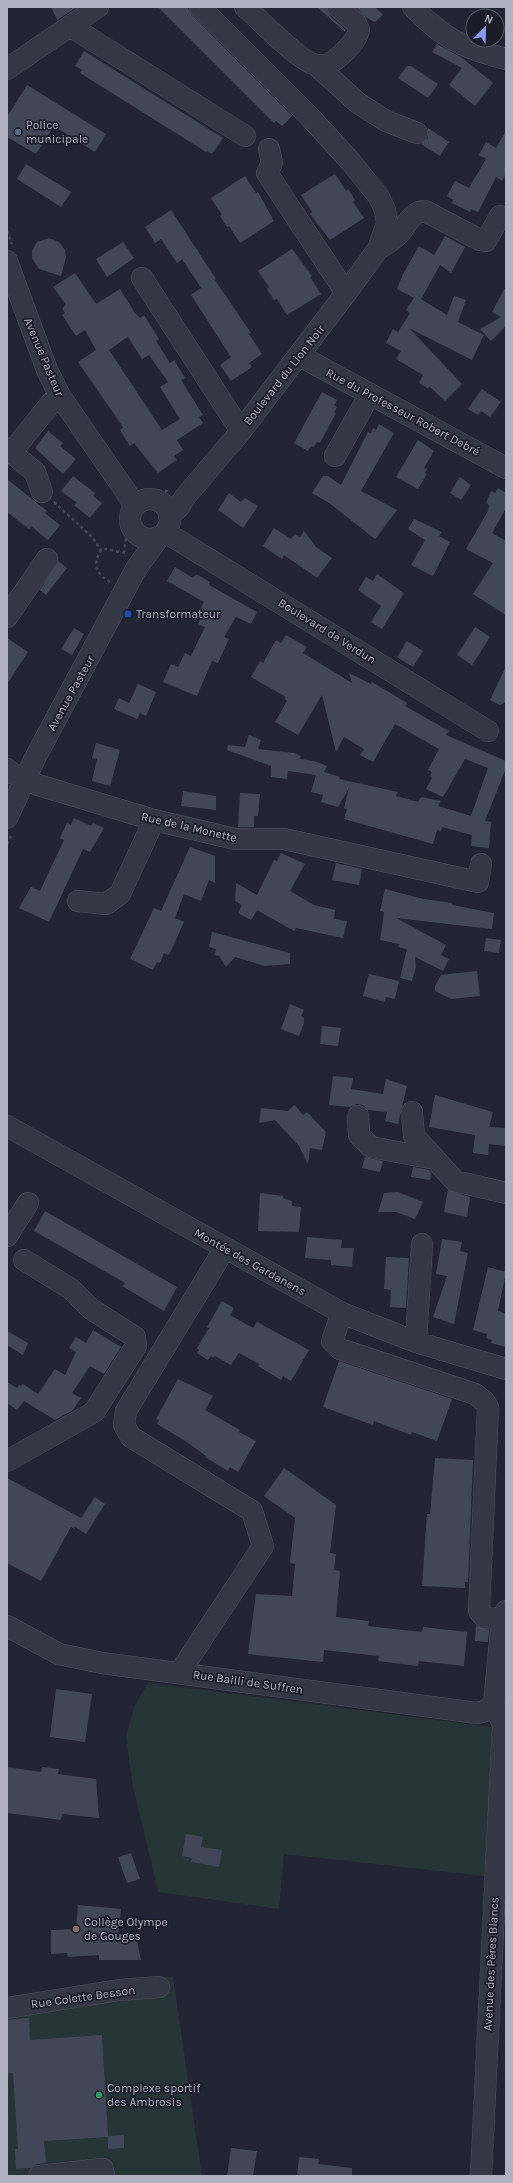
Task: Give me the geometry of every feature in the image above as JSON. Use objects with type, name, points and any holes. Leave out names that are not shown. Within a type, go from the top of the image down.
[{"type":"street","points":[[200,7],[309,116],[379,197],[385,210],[387,223],[378,249]]},
{"type":"street","points":[[245,7],[296,53],[316,65],[358,103],[386,121],[416,133]]},
{"type":"street","points":[[316,65],[327,65],[334,62],[357,40],[360,30],[356,23],[338,7]]},
{"type":"street","points":[[413,7],[443,35],[483,54],[502,52]]},
{"type":"street","points":[[7,69],[70,26],[92,9]]},
{"type":"street","points":[[70,26],[245,136]]},
{"type":"street","points":[[269,149],[272,163],[267,173],[346,293]]},
{"type":"street","points":[[378,249],[400,233],[414,215],[420,211],[425,211],[480,240],[486,241],[500,216]]},
{"type":"street","name":"Boulevard du Lion Noir","points":[[163,521],[179,508],[185,497],[241,431],[300,356],[378,249]]},
{"type":"street","name":"Avenue Pasteur","points":[[7,261],[47,370],[60,396],[135,505]]},
{"type":"street","points":[[142,278],[241,431]]},
{"type":"street","name":"Rue du Professeur Robert Debré","points":[[300,356],[506,468]]},
{"type":"street","points":[[335,456],[370,394]]},
{"type":"street","points":[[42,492],[35,472],[9,451],[51,403],[60,396]]},
{"type":"street","points":[[146,500],[163,521],[147,539],[136,534],[130,523],[130,516],[135,505],[146,500]]},
{"type":"street","name":"Avenue Pasteur","points":[[7,818],[136,568],[163,521]]},
{"type":"street","name":"Boulevard de Verdun","points":[[163,521],[488,731]]},
{"type":"street","name":"Avenue Pasteur","points":[[136,534],[136,568]]},
{"type":"street","points":[[7,617],[47,559]]},
{"type":"street","name":"Rue de la Monette","points":[[7,769],[38,785],[154,820],[235,838],[284,839],[478,882],[481,864]]},
{"type":"street","points":[[78,901],[106,904],[120,894],[154,820]]},
{"type":"street","points":[[412,1112],[414,1136],[455,1180],[506,1193]]},
{"type":"street","points":[[358,1116],[359,1135],[372,1147],[435,1159]]},
{"type":"street","name":"Montée des Gardanens","points":[[7,1126],[342,1313],[416,1342],[506,1369]]},
{"type":"street","points":[[7,1236],[28,1203]]},
{"type":"street","points":[[416,1342],[422,1244]]},
{"type":"street","points":[[180,1672],[263,1546],[252,1511],[131,1437],[124,1425],[126,1411],[225,1248]]},
{"type":"street","points":[[7,1461],[94,1412],[136,1346],[135,1337],[91,1309],[71,1289],[24,1260]]},
{"type":"street","points":[[342,1313],[332,1341],[340,1349],[475,1394],[484,1401],[488,1407],[480,1611],[485,1618],[504,1615]]},
{"type":"street","name":"Avenue des Pères Blancs","points":[[481,2176],[503,1724],[494,1704],[504,1615]]},
{"type":"street","name":"Rue Bailli de Suffren","points":[[7,1626],[60,1654],[102,1663],[180,1672],[477,1713],[485,1711],[494,1704]]},
{"type":"street","name":"Rue Colette Besson","points":[[7,2008],[119,1990],[159,1987]]},
{"type":"street","points":[[39,2176],[103,2170],[104,2176]]},
{"type":"path","points":[[42,492],[92,537],[101,550]]},
{"type":"shaded area","points":[[148,1683],[499,1728],[493,1877],[284,1854],[279,1909],[158,1892],[132,1782],[126,1737],[134,1707]]},
{"type":"shaded area","name":"Complexe sportif des Ambrosis","points":[[173,1977],[202,2176],[7,2176],[7,2014],[116,1980]]},
{"type":"building","points":[[51,7],[77,7],[57,20]]},
{"type":"building","points":[[158,7],[187,7],[192,15],[292,116],[282,126],[276,121],[274,123]]},
{"type":"building","points":[[317,7],[326,7],[330,16],[346,30],[345,32]]},
{"type":"building","points":[[356,7],[375,7],[383,15],[375,22],[367,18]]},
{"type":"building","points":[[437,44],[461,57],[493,83],[475,106],[449,85],[462,68],[432,52]]},
{"type":"building","points":[[84,51],[223,138],[212,154],[207,151],[206,152],[80,73],[82,70],[75,66]]},
{"type":"building","points":[[407,66],[411,66],[438,84],[428,98],[398,78]]},
{"type":"building","points":[[27,85],[106,134],[95,152],[54,126],[36,154],[7,137],[7,117]]},
{"type":"building","points":[[428,128],[449,142],[440,156],[421,144],[428,138]]},
{"type":"building","points":[[506,131],[506,173],[502,181],[496,177],[478,212],[471,209],[470,212],[452,203],[453,200],[447,196],[455,181],[469,188],[486,159],[479,155],[486,142],[496,148]]},
{"type":"building","points":[[26,164],[71,192],[61,207],[17,179]]},
{"type":"building","points":[[335,174],[346,191],[348,189],[355,200],[353,202],[364,218],[330,240],[310,214],[312,212],[301,195]]},
{"type":"building","points":[[245,176],[256,193],[258,192],[274,221],[240,243],[229,226],[227,227],[220,216],[222,215],[211,198]]},
{"type":"building","points":[[171,210],[216,279],[215,280],[251,333],[249,334],[262,354],[249,363],[252,367],[231,381],[220,365],[231,357],[191,295],[201,288],[182,259],[177,263],[161,239],[155,243],[145,227]]},
{"type":"building","points":[[445,236],[465,247],[451,273],[440,265],[421,299],[447,315],[454,296],[466,300],[458,322],[484,335],[472,360],[409,328],[462,384],[445,401],[430,387],[427,388],[419,383],[423,375],[396,359],[401,351],[386,343],[393,329],[398,332],[410,313],[406,310],[414,298],[397,289],[403,274],[419,246],[434,255]]},
{"type":"building","points":[[49,238],[59,242],[65,250],[66,257],[61,276],[39,269],[32,258],[32,251],[37,242]]},
{"type":"building","points":[[123,242],[134,258],[107,277],[96,259]]},
{"type":"building","points":[[292,249],[312,276],[310,277],[321,294],[287,315],[277,299],[274,300],[267,289],[269,287],[258,271]]},
{"type":"building","points":[[75,273],[96,304],[120,289],[135,313],[140,318],[144,315],[159,339],[156,341],[170,363],[174,360],[185,378],[181,380],[203,415],[199,417],[203,423],[177,440],[183,450],[174,456],[177,460],[158,473],[134,443],[130,446],[120,430],[123,427],[78,362],[96,350],[85,330],[76,336],[62,315],[65,313],[62,308],[66,305],[53,287]],"holes":[[[128,337],[142,359],[149,355],[168,382],[160,387],[180,419],[162,430],[109,350]]]},
{"type":"building","points":[[506,286],[506,326],[491,341],[480,329],[501,317],[492,312]]},
{"type":"building","points":[[482,389],[501,402],[490,417],[481,411],[478,415],[468,409]]},
{"type":"building","points":[[322,392],[337,400],[334,405],[337,407],[334,412],[336,413],[320,443],[317,442],[314,447],[311,446],[308,451],[294,443]]},
{"type":"building","points":[[379,424],[394,433],[361,491],[397,510],[375,539],[329,503],[312,493],[323,476],[328,476],[341,485],[368,432],[371,433],[373,428],[376,430]]},
{"type":"building","points":[[48,431],[63,443],[60,446],[76,459],[63,474],[35,448]]},
{"type":"building","points":[[418,440],[434,451],[424,468],[427,469],[425,473],[427,474],[418,489],[396,477]]},
{"type":"building","points":[[73,476],[95,493],[93,496],[102,503],[90,518],[74,505],[77,503],[61,491]]},
{"type":"building","points":[[460,477],[471,485],[461,500],[450,493]]},
{"type":"building","points":[[7,479],[47,511],[45,513],[60,525],[48,540],[31,526],[29,529],[7,512]]},
{"type":"building","points":[[498,488],[506,493],[506,508],[492,533],[506,541],[506,615],[473,594],[493,563],[466,549],[488,511],[489,505],[486,503],[491,491],[495,493]]},
{"type":"building","points":[[229,493],[241,502],[245,498],[258,506],[243,528],[218,510]]},
{"type":"building","points":[[414,519],[442,532],[439,536],[450,542],[433,576],[411,565],[425,540],[408,529]]},
{"type":"building","points":[[274,528],[291,539],[295,534],[300,537],[304,531],[316,547],[332,558],[317,578],[284,555],[282,559],[263,546]]},
{"type":"building","points":[[58,561],[67,568],[46,595],[40,590]]},
{"type":"building","points":[[175,567],[193,578],[196,574],[210,582],[209,585],[257,612],[251,624],[236,617],[224,637],[229,639],[218,663],[212,661],[197,696],[163,682],[171,664],[178,667],[185,653],[191,656],[205,627],[198,624],[200,619],[196,617],[204,602],[167,581]]},
{"type":"building","points":[[377,574],[404,593],[382,629],[371,622],[381,606],[358,590],[366,577],[373,581]]},
{"type":"building","points":[[475,627],[490,637],[472,665],[457,655]]},
{"type":"building","points":[[74,628],[84,634],[72,655],[61,649]]},
{"type":"building","points":[[286,635],[307,647],[303,653],[352,683],[349,673],[371,684],[372,682],[407,703],[405,706],[449,731],[446,735],[506,761],[506,768],[485,821],[491,822],[489,848],[471,846],[472,835],[442,827],[441,831],[437,830],[433,844],[344,819],[347,809],[344,808],[349,788],[338,807],[321,802],[323,795],[311,792],[316,775],[288,771],[287,779],[271,777],[271,766],[227,750],[228,745],[245,747],[249,735],[261,740],[258,749],[294,753],[301,756],[300,759],[314,761],[327,766],[324,772],[340,777],[339,779],[398,792],[396,796],[418,802],[421,797],[441,801],[438,806],[471,816],[488,768],[465,759],[443,797],[426,789],[432,778],[430,776],[432,772],[428,770],[439,749],[395,724],[373,762],[360,755],[364,749],[344,737],[336,752],[322,695],[298,735],[275,722],[287,701],[285,699],[286,697],[251,677],[260,661],[263,663],[276,640],[281,643]]},
{"type":"building","points":[[7,638],[28,652],[7,684]]},
{"type":"building","points":[[407,641],[423,651],[413,667],[397,657]]},
{"type":"building","points":[[506,666],[506,702],[500,705],[490,700]]},
{"type":"building","points":[[138,684],[156,692],[146,716],[140,713],[137,719],[114,709],[119,698],[129,703]]},
{"type":"building","points":[[96,743],[120,750],[110,786],[92,781],[97,759],[92,758]]},
{"type":"building","points":[[183,791],[216,796],[216,810],[181,806]]},
{"type":"building","points":[[240,793],[260,794],[258,816],[254,816],[254,827],[238,827]]},
{"type":"building","points":[[74,818],[91,826],[93,823],[104,828],[90,852],[83,849],[49,922],[19,908],[31,887],[40,891],[64,840],[60,838],[63,831],[67,823],[71,825]]},
{"type":"building","points":[[190,847],[215,856],[215,883],[209,880],[201,901],[184,894],[175,918],[184,922],[169,955],[164,953],[160,963],[157,962],[153,970],[130,959],[154,908],[161,911]]},
{"type":"building","points":[[281,853],[305,864],[290,891],[314,905],[335,910],[334,919],[347,921],[343,938],[296,928],[294,931],[257,910],[251,920],[238,913],[242,905],[235,901],[236,883],[257,895],[274,860],[277,861]]},
{"type":"building","points":[[336,863],[362,869],[359,885],[332,880]]},
{"type":"building","points":[[385,889],[423,899],[452,903],[452,905],[494,913],[492,929],[396,918],[446,945],[441,955],[449,959],[443,971],[415,957],[416,967],[412,981],[400,978],[407,949],[398,947],[399,944],[380,940],[384,912],[380,911]]},
{"type":"building","points":[[212,932],[290,953],[290,964],[265,966],[235,957],[226,967],[219,956],[214,955],[216,949],[209,947]]},
{"type":"building","points":[[486,938],[501,940],[499,953],[484,951]]},
{"type":"building","points":[[477,971],[480,996],[451,999],[435,991],[435,986],[441,975]]},
{"type":"building","points":[[369,974],[399,981],[395,999],[386,997],[385,1002],[363,996]]},
{"type":"building","points":[[290,1004],[304,1010],[301,1016],[304,1018],[304,1023],[299,1036],[281,1029]]},
{"type":"building","points":[[322,1026],[341,1028],[338,1046],[320,1044]]},
{"type":"building","points":[[333,1076],[353,1078],[351,1089],[383,1094],[386,1079],[407,1086],[398,1124],[385,1121],[387,1112],[368,1110],[363,1105],[357,1104],[350,1107],[329,1105]]},
{"type":"building","points":[[435,1095],[493,1112],[489,1127],[506,1128],[506,1146],[489,1144],[488,1155],[473,1153],[475,1135],[429,1127]]},
{"type":"building","points":[[295,1105],[303,1115],[307,1112],[326,1132],[322,1150],[310,1148],[308,1164],[299,1146],[275,1120],[259,1123],[261,1108],[288,1111]]},
{"type":"building","points":[[365,1157],[383,1161],[380,1172],[362,1168]]},
{"type":"building","points":[[413,1167],[429,1170],[431,1173],[430,1180],[411,1177]]},
{"type":"building","points":[[448,1190],[470,1197],[467,1217],[444,1212]]},
{"type":"building","points":[[398,1192],[423,1202],[415,1219],[396,1212],[378,1212],[384,1193]]},
{"type":"building","points":[[260,1193],[283,1196],[283,1198],[292,1201],[292,1206],[301,1207],[299,1232],[258,1231]]},
{"type":"building","points":[[45,1211],[177,1287],[164,1311],[122,1286],[125,1283],[34,1231]]},
{"type":"building","points":[[307,1237],[342,1240],[341,1248],[354,1248],[352,1267],[331,1265],[331,1260],[305,1258]]},
{"type":"building","points":[[442,1239],[462,1242],[460,1251],[468,1253],[454,1324],[433,1317],[447,1276],[436,1274]]},
{"type":"building","points":[[386,1257],[409,1258],[406,1308],[390,1307],[391,1290],[384,1289]]},
{"type":"building","points":[[488,1267],[506,1272],[498,1311],[506,1314],[506,1347],[491,1343],[492,1340],[486,1338],[487,1334],[473,1330]]},
{"type":"building","points":[[222,1301],[234,1308],[230,1315],[253,1328],[257,1322],[309,1350],[291,1381],[283,1376],[281,1380],[258,1366],[259,1364],[239,1353],[231,1365],[215,1356],[213,1358],[211,1356],[208,1360],[197,1353],[199,1350],[197,1348],[209,1328],[207,1327]]},
{"type":"building","points":[[93,1330],[121,1347],[104,1374],[90,1366],[72,1393],[81,1398],[73,1410],[55,1420],[24,1401],[17,1410],[7,1403],[7,1382],[17,1388],[19,1385],[21,1386],[23,1384],[38,1394],[55,1369],[65,1375],[76,1352],[69,1348],[76,1337],[86,1343]]},
{"type":"building","points":[[7,1331],[28,1343],[23,1355],[7,1345]]},
{"type":"building","points":[[339,1361],[452,1399],[437,1441],[412,1432],[411,1435],[374,1421],[373,1425],[323,1407]]},
{"type":"building","points":[[178,1379],[213,1396],[205,1410],[256,1441],[238,1472],[230,1467],[228,1471],[205,1457],[206,1456],[187,1442],[157,1424],[159,1420],[156,1419]]},
{"type":"building","points":[[435,1458],[473,1460],[468,1582],[465,1582],[465,1588],[422,1586],[427,1514],[430,1514]]},
{"type":"building","points":[[284,1468],[336,1505],[330,1553],[336,1554],[334,1570],[340,1571],[336,1617],[369,1621],[368,1626],[422,1632],[423,1627],[467,1632],[464,1666],[419,1661],[418,1666],[378,1661],[379,1656],[324,1650],[323,1662],[248,1654],[256,1594],[292,1596],[295,1564],[290,1563],[295,1518],[264,1496]]},
{"type":"building","points":[[7,1478],[81,1518],[95,1497],[105,1504],[86,1534],[75,1527],[74,1529],[71,1527],[41,1581],[7,1563]]},
{"type":"building","points":[[476,1626],[489,1630],[488,1642],[475,1641]]},
{"type":"building","points":[[56,1689],[92,1694],[85,1742],[50,1737]]},
{"type":"building","points":[[7,1767],[41,1772],[42,1767],[59,1769],[58,1774],[96,1779],[99,1818],[62,1814],[61,1820],[7,1813]]},
{"type":"building","points":[[186,1834],[203,1837],[201,1847],[222,1850],[219,1867],[191,1862],[192,1858],[182,1856]]},
{"type":"building","points":[[131,1853],[140,1879],[127,1883],[118,1857]]},
{"type":"building","points":[[78,1905],[121,1909],[118,1937],[136,1937],[141,1960],[99,1960],[99,1955],[68,1957],[67,1953],[51,1954],[51,1930],[76,1929]]},
{"type":"building","points":[[29,2018],[30,2040],[102,2035],[108,2136],[124,2135],[124,2148],[108,2149],[108,2137],[44,2141],[46,2163],[37,2164],[31,2168],[16,2169],[15,2149],[18,2149],[13,2073],[7,2074],[7,2020]]},
{"type":"building","points":[[231,2148],[257,2151],[253,2176],[227,2176]]},
{"type":"building","points":[[299,2157],[319,2159],[318,2164],[352,2168],[352,2176],[297,2176]]},
{"type":"place","name":"Police municipale","points":[[18,132]]},
{"type":"place","name":"Transformateur","points":[[128,614]]},
{"type":"place","name":"Collège Olympe de Gouges","points":[[76,1929]]},
{"type":"place","name":"Complexe sportif des Ambrosis","points":[[99,2095]]}]
